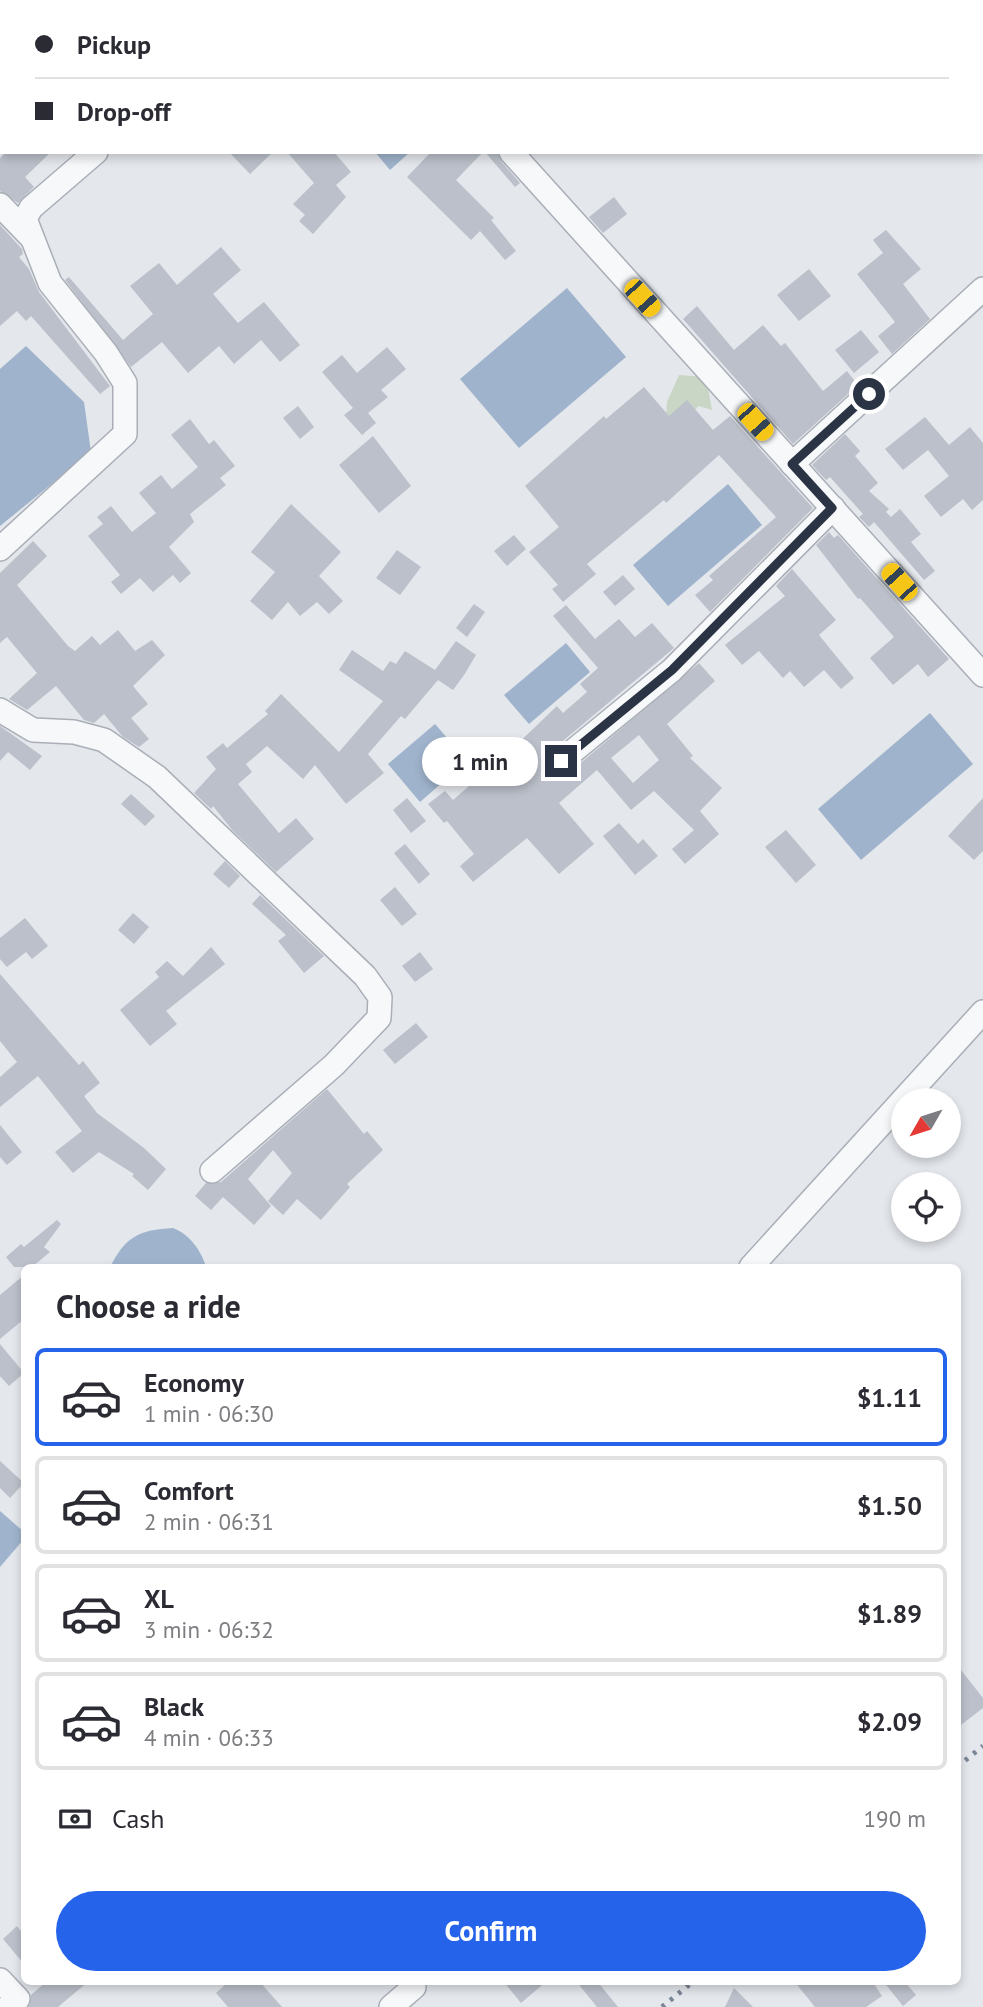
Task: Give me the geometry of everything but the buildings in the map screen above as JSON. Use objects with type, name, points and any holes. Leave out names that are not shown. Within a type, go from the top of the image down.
[{"type":"street","points":[[0,549],[125,435],[125,383],[106,353],[50,283],[25,219],[31,208],[94,154]]},
{"type":"street","points":[[513,154],[983,675]]},
{"type":"street","points":[[0,205],[31,237]]},
{"type":"street","points":[[792,464],[983,289]]},
{"type":"street","points":[[561,761],[672,670],[832,508]]},
{"type":"street","points":[[0,710],[33,730],[74,732],[104,740],[158,777],[365,975],[380,997],[379,1018],[334,1065],[212,1171]]},
{"type":"street","points":[[754,1264],[983,1012]]},
{"type":"street","points":[[0,1980],[18,1999],[8,2007]]},
{"type":"street","points":[[391,2007],[414,1987]]},
{"type":"green space","points":[[679,375],[706,377],[712,410],[698,406],[682,431],[666,417],[667,402]]},
{"type":"water","points":[[377,154],[408,154],[390,170]]},
{"type":"water","points":[[567,288],[626,357],[519,448],[460,379]]},
{"type":"water","points":[[26,346],[84,402],[91,452],[0,526],[0,369]]},
{"type":"water","points":[[728,484],[762,525],[668,606],[633,565]]},
{"type":"water","points":[[566,643],[590,672],[529,724],[504,695]]},
{"type":"water","points":[[930,713],[973,764],[861,860],[818,809]]},
{"type":"water","points":[[435,724],[467,761],[420,802],[388,764]]},
{"type":"water","points":[[173,1228],[184,1234],[194,1243],[205,1264],[112,1264],[128,1242],[151,1231]]},
{"type":"water","points":[[0,1511],[21,1529],[21,1542],[0,1567]]},
{"type":"railway","points":[[961,1764],[983,1746]]},
{"type":"railway","points":[[662,2007],[689,1985]]},
{"type":"route","points":[[561,761],[672,670],[832,508],[792,464],[869,394]]}]
